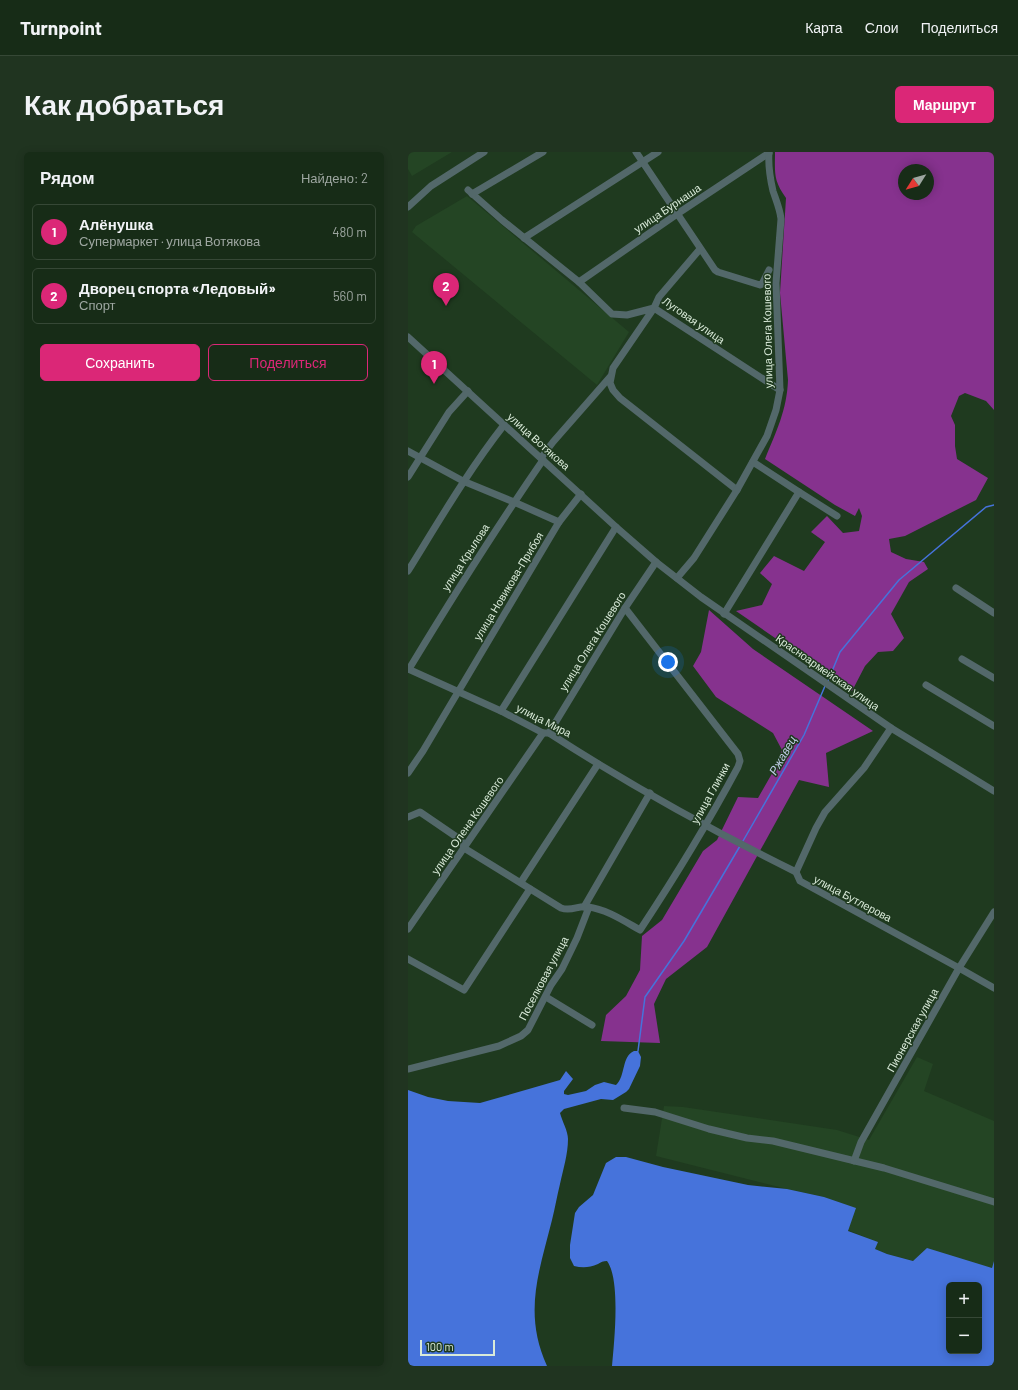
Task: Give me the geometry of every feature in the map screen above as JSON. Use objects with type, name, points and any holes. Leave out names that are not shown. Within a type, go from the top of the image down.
[{"type":"street","points":[[408,207],[431,186],[484,152]]},
{"type":"street","points":[[531,152],[541,153]]},
{"type":"street","points":[[636,152],[712,267],[718,272],[760,285],[762,284],[769,270]]},
{"type":"street","points":[[524,238],[658,152]]},
{"type":"street","points":[[541,153],[470,192],[579,282],[612,314],[627,315],[654,308]]},
{"type":"street","name":"улица Бурнаша","points":[[579,282],[677,214],[769,153]]},
{"type":"street","name":"улица Олега Кошевого","points":[[677,578],[694,558],[754,462],[767,436],[776,410],[780,390],[776,283],[781,219],[771,180],[769,153]]},
{"type":"street","name":"Луговая улица","points":[[700,249],[659,297],[654,308],[780,390]]},
{"type":"street","name":"улица Крылова","points":[[408,669],[553,442],[610,380],[614,368],[626,348],[654,308]]},
{"type":"street","name":"улица Вотякова","points":[[408,337],[656,562]]},
{"type":"street","points":[[610,380],[613,390],[620,398],[737,490]]},
{"type":"street","points":[[408,477],[450,412],[468,391]]},
{"type":"street","points":[[408,570],[463,481],[504,424]]},
{"type":"street","points":[[408,451],[463,481],[559,522]]},
{"type":"street","points":[[754,462],[837,516]]},
{"type":"street","points":[[724,614],[799,492]]},
{"type":"street","name":"улица Новикова-Прибоя","points":[[408,773],[423,751],[559,522],[581,494]]},
{"type":"street","points":[[501,710],[616,527]]},
{"type":"street","name":"улица Олега Кошевого","points":[[546,733],[656,562]]},
{"type":"street","name":"Красноармейская улица","points":[[656,562],[724,614],[891,728],[994,792]]},
{"type":"street","points":[[956,588],[994,613]]},
{"type":"street","name":"улица Глинки","points":[[587,907],[603,911],[640,930],[706,825],[740,761],[738,754],[625,608]]},
{"type":"street","points":[[962,659],[994,678]]},
{"type":"street","name":"улица Мира","points":[[408,669],[501,710],[546,733],[706,825]]},
{"type":"street","points":[[926,685],[994,726]]},
{"type":"street","points":[[796,872],[825,812],[864,768],[891,728]]},
{"type":"street","name":"улица Олена Кошевого","points":[[408,929],[546,733]]},
{"type":"street","points":[[521,882],[598,764]]},
{"type":"street","name":"Поселковая улица","points":[[408,1069],[499,1046],[521,1036],[528,1030],[556,976],[562,969],[577,938],[587,907],[650,793]]},
{"type":"street","points":[[408,817],[420,812],[461,840],[464,848],[521,882],[530,890],[567,910],[587,907]]},
{"type":"street","name":"улица Бутлерова","points":[[706,825],[724,836],[796,872],[800,881],[994,988]]},
{"type":"street","points":[[408,959],[464,990],[530,890]]},
{"type":"street","name":"Пионерская улица","points":[[854,1161],[861,1142],[959,968],[994,912]]},
{"type":"street","points":[[546,997],[592,1026]]},
{"type":"street","points":[[624,1108],[655,1112],[709,1129],[747,1138],[773,1141],[884,1168],[994,1202]]},
{"type":"shaded area","points":[[408,152],[452,152],[412,176],[408,169]]},
{"type":"shaded area","points":[[775,152],[994,152],[994,410],[986,401],[965,393],[959,396],[951,416],[955,425],[955,446],[957,459],[988,478],[976,500],[905,536],[889,539],[891,552],[906,559],[924,562],[928,569],[909,582],[891,614],[904,638],[893,651],[878,652],[865,666],[852,691],[736,611],[762,605],[772,584],[760,573],[774,556],[804,571],[825,542],[811,532],[827,516],[843,533],[859,531],[862,516],[859,508],[855,516],[835,505],[765,459],[777,430],[786,401],[788,380],[780,293],[786,198],[779,186],[775,171]]},
{"type":"shaded area","points":[[467,196],[629,332],[597,385],[412,232],[416,226]]},
{"type":"shaded area","points":[[709,610],[753,649],[873,731],[826,753],[829,787],[799,780],[707,947],[666,979],[654,1004],[660,1043],[601,1041],[606,1015],[626,996],[640,970],[642,936],[662,920],[703,851],[717,840],[738,797],[758,798],[774,770],[782,750],[773,733],[716,697],[693,666],[701,652]]},
{"type":"shaded area","points":[[917,1057],[933,1064],[924,1091],[994,1121],[994,1261],[992,1268],[985,1266],[914,1261],[887,1254],[875,1249],[877,1242],[848,1230],[855,1208],[824,1197],[656,1156],[664,1106],[683,1107],[837,1130],[869,1140]]},
{"type":"water","points":[[634,1051],[638,1051],[641,1057],[640,1066],[629,1089],[626,1092],[613,1100],[601,1099],[564,1109],[560,1113],[568,1136],[568,1145],[553,1216],[538,1275],[535,1310],[536,1328],[540,1347],[547,1366],[408,1366],[408,1090],[428,1097],[448,1101],[480,1103],[560,1080],[566,1071],[573,1079],[564,1091],[564,1094],[568,1095],[586,1091],[595,1085],[604,1082],[616,1085],[621,1077],[627,1058]]},
{"type":"water","points":[[616,1157],[626,1157],[663,1167],[748,1185],[787,1189],[824,1197],[856,1208],[848,1231],[878,1242],[875,1249],[887,1254],[913,1261],[927,1248],[992,1268],[994,1261],[994,1366],[612,1366],[616,1312],[614,1282],[611,1270],[607,1261],[592,1266],[580,1267],[574,1266],[570,1258],[570,1245],[575,1213],[579,1207],[593,1195],[606,1163]]},
{"type":"waterway","name":"Ржавец","points":[[828,681],[840,652],[899,580],[986,507],[994,505]]},
{"type":"waterway","name":"Ржавец","points":[[743,841],[804,735],[825,686]]},
{"type":"waterway","name":"Ржавец","points":[[638,1051],[645,997],[684,941],[740,846]]},
{"type":"place","name":"Дворец спорта «Ледовый»","points":[[446,306]]},
{"type":"place","name":"Алёнушка","points":[[434,384]]}]
